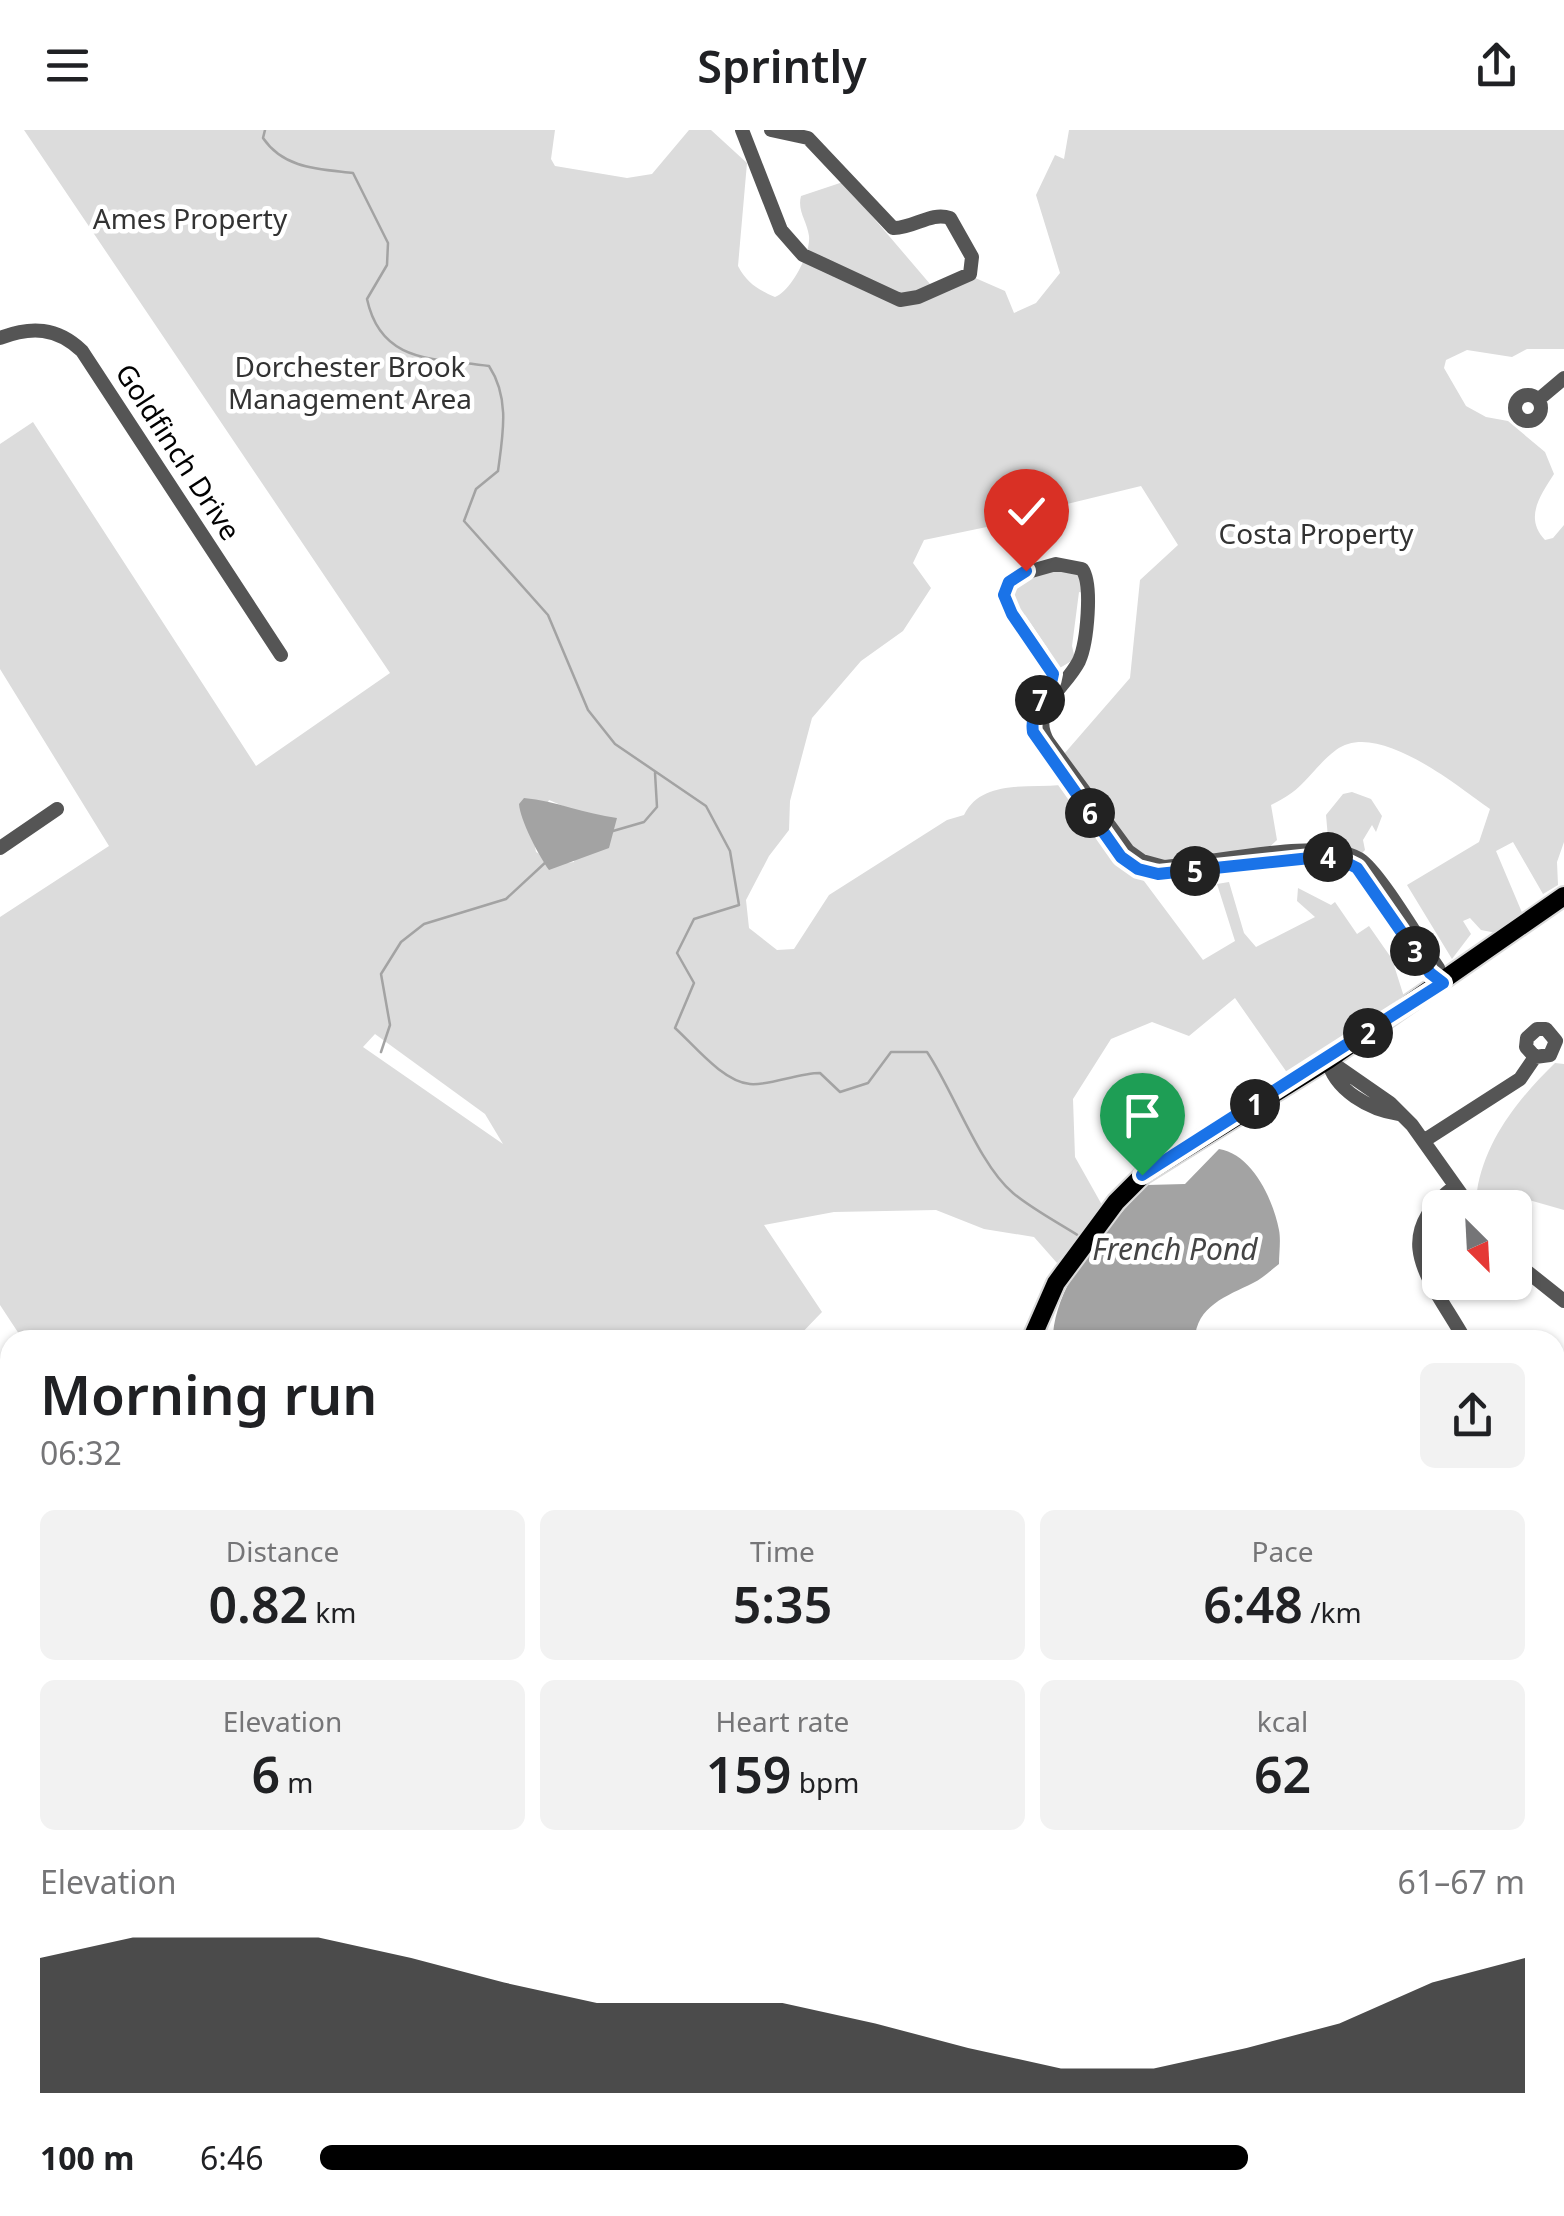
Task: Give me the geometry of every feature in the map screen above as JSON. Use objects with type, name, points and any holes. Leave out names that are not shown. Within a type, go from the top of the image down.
[{"type":"main road","points":[[1036,1330],[1056,1283],[1131,1185],[1158,1164],[1328,1060],[1564,896]]},
{"type":"street","points":[[742,130],[780,230],[803,255],[900,300],[918,297],[970,274],[972,258],[950,218],[938,216],[903,228],[890,227],[813,142],[797,134],[770,130]]},
{"type":"street","name":"Goldfinch Drive","points":[[0,338],[26,330],[47,330],[82,351],[281,654]]},
{"type":"street","points":[[1538,400],[1564,378]]},
{"type":"street","points":[[1234,863],[1164,867],[1147,864],[1128,851],[1042,730],[1043,712],[1080,657],[1089,585],[1082,569],[1062,564],[1016,575],[1004,592],[1008,608],[1053,674],[1052,683],[1034,711],[1033,732],[1121,857],[1138,869],[1158,874],[1340,850],[1360,865],[1430,973],[1443,983]]},
{"type":"street","points":[[1053,674],[1069,674]]},
{"type":"street","points":[[0,848],[58,809]]},
{"type":"street","points":[[1425,1140],[1520,1078],[1535,1057]]},
{"type":"street","points":[[1328,1060],[1331,1076],[1349,1092],[1385,1112],[1399,1114],[1425,1140],[1458,1190]]},
{"type":"street","points":[[1455,1186],[1426,1214],[1418,1248],[1460,1330]]},
{"type":"street","points":[[1532,1276],[1564,1302]]},
{"type":"green space","points":[[24,130],[555,130],[551,159],[555,166],[627,178],[652,174],[689,130],[711,130],[747,163],[738,266],[758,288],[775,297],[793,280],[803,261],[809,236],[801,196],[843,182],[936,291],[973,277],[1005,291],[1014,313],[1036,303],[1060,273],[1036,195],[1055,155],[1064,159],[1069,130],[1564,130],[1564,349],[1527,349],[1512,357],[1467,350],[1446,360],[1444,368],[1466,406],[1486,417],[1508,421],[1545,452],[1554,474],[1536,507],[1536,523],[1545,540],[1553,538],[1564,525],[1564,842],[1557,862],[1558,885],[1543,894],[1513,842],[1496,851],[1526,922],[1507,935],[1481,930],[1470,918],[1463,921],[1471,934],[1452,959],[1407,885],[1479,842],[1490,809],[1416,759],[1373,743],[1353,743],[1336,750],[1300,786],[1271,805],[1277,840],[1265,851],[1160,861],[1133,852],[1064,754],[1130,678],[1140,580],[1178,545],[1141,486],[1067,504],[1039,516],[924,540],[913,563],[931,588],[903,631],[861,661],[812,718],[790,801],[789,830],[769,856],[746,900],[749,928],[777,950],[794,949],[829,895],[947,820],[964,815],[981,796],[1006,788],[1061,785],[1116,860],[1141,877],[1203,960],[1235,941],[1217,884],[1229,882],[1244,933],[1256,947],[1315,917],[1297,901],[1298,888],[1331,905],[1335,902],[1357,934],[1369,926],[1392,959],[1405,1000],[1288,1074],[1235,998],[1189,1036],[1152,1022],[1111,1039],[1073,1099],[1075,1157],[1102,1205],[1057,1263],[1034,1237],[984,1229],[936,1210],[834,1212],[764,1225],[822,1312],[805,1330],[16,1330],[0,1305],[0,917],[109,846],[0,669],[0,444],[33,422],[256,766],[390,673]],"holes":[[[549,800],[582,814],[574,862],[558,864],[536,852],[533,835]],[[375,1034],[485,1114],[503,1144],[363,1047]]]},
{"type":"green space","points":[[1077,569],[1084,593],[1079,592],[1072,646],[1075,659],[1058,669],[1025,615],[1014,613],[1007,597],[1027,573]]},
{"type":"green space","points":[[1352,792],[1371,799],[1382,816],[1376,832],[1372,825],[1363,840],[1362,853],[1327,845],[1320,838],[1328,838],[1326,815],[1343,794]]},
{"type":"green space","points":[[1555,1063],[1564,1064],[1564,1210],[1532,1201],[1532,1190],[1477,1190],[1496,1137]]},
{"type":"water","points":[[524,798],[617,818],[609,848],[549,870],[523,819],[519,804]]},
{"type":"water","name":"French Pond","points":[[1219,1149],[1241,1159],[1259,1180],[1272,1205],[1279,1230],[1279,1264],[1207,1310],[1197,1330],[1054,1330],[1064,1292],[1102,1235],[1147,1185],[1185,1184]]},
{"type":"waterway","points":[[265,130],[263,138],[292,162],[353,173],[388,243],[387,265],[367,299],[384,336],[413,354],[489,366],[502,404],[498,471],[476,489],[464,521],[548,615],[588,710],[615,744],[706,806],[730,851],[739,905],[694,919],[677,953],[694,983],[675,1028],[719,1070],[750,1084],[820,1073],[840,1092],[868,1083],[891,1052],[927,1052],[1001,1180],[1028,1204],[1079,1236]]},
{"type":"waterway","points":[[613,831],[644,822],[657,807],[655,773]]},
{"type":"waterway","points":[[381,1052],[390,1025],[381,974],[401,942],[424,924],[506,899],[547,861]]},
{"type":"route","points":[[1026,571],[1009,582],[1004,595],[1012,614],[1054,677],[1034,711],[1033,732],[1121,857],[1138,869],[1158,874],[1320,857],[1343,860],[1363,875],[1430,973],[1443,983],[1328,1060],[1142,1175]]},
{"type":"park label","name":"Ames Property","points":[[190,219]]},
{"type":"park label","name":"Dorchester Brook Management Area","points":[[350,383]]},
{"type":"park label","name":"Costa Property","points":[[1316,534]]}]
